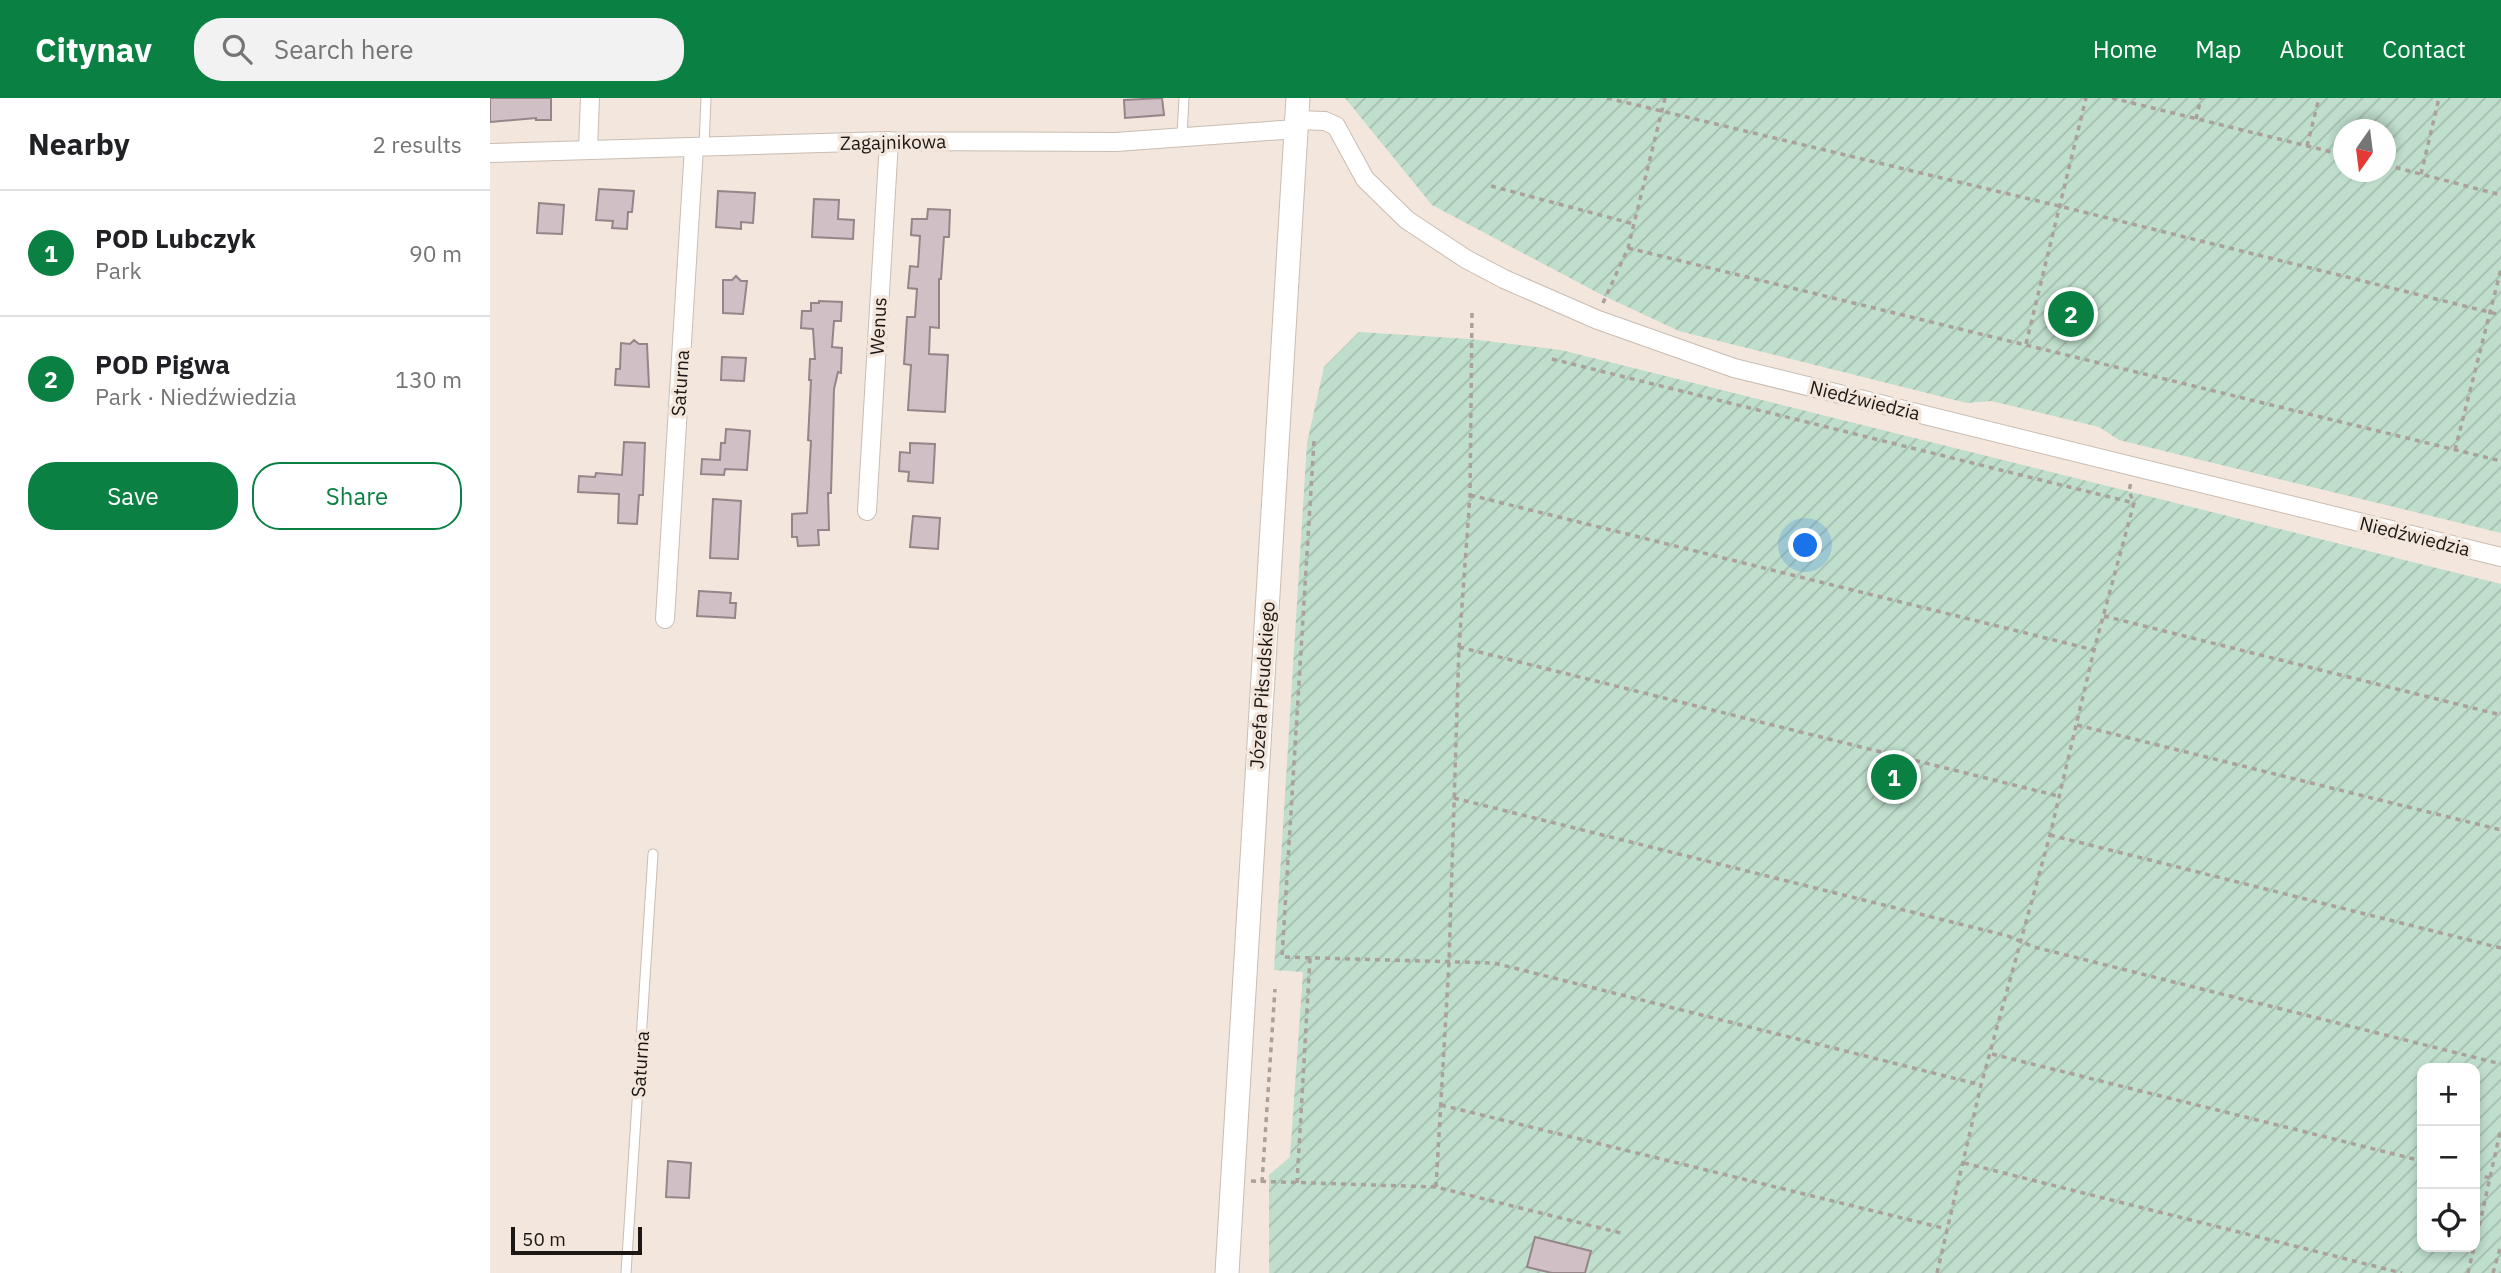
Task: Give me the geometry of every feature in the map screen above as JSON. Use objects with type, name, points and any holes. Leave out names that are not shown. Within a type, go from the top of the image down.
[{"type":"street","points":[[587,149],[590,98]]},
{"type":"street","name":"Zagajnikowa","points":[[490,153],[889,141],[1116,142],[1182,136],[1297,116]]},
{"type":"street","name":"Niedźwiedzia","points":[[1297,116],[1336,125],[1359,169],[1374,188],[1407,220],[1466,259],[1537,294],[1664,344],[1734,368],[2501,557]]},
{"type":"street","name":"Józefa Piłsudskiego","points":[[1227,1273],[1297,116]]},
{"type":"street","name":"Wenus","points":[[867,511],[889,141]]},
{"type":"street","name":"Saturna","points":[[665,619],[699,147]]},
{"type":"lane","points":[[699,147],[706,98]]},
{"type":"lane","points":[[1182,136],[1184,98]]},
{"type":"lane","name":"Saturna","points":[[626,1273],[653,854]]},
{"type":"path","points":[[1606,98],[2501,315]]},
{"type":"path","points":[[1604,296],[1628,248],[1665,98]]},
{"type":"path","points":[[2026,344],[2086,98]]},
{"type":"path","points":[[2112,98],[2333,152]]},
{"type":"path","points":[[2196,119],[2201,98]]},
{"type":"path","points":[[2307,146],[2319,98]]},
{"type":"path","points":[[2421,174],[2439,98]]},
{"type":"path","points":[[2396,168],[2501,195]]},
{"type":"path","points":[[1491,186],[1635,224]]},
{"type":"path","points":[[1628,248],[2501,461]]},
{"type":"path","points":[[2455,450],[2501,269]]},
{"type":"path","points":[[1436,1187],[1449,962],[1459,647],[1470,495],[1472,310]]},
{"type":"path","points":[[1552,359],[2134,503]]},
{"type":"path","points":[[1314,441],[1282,957],[1494,963],[1981,1085]]},
{"type":"path","points":[[1937,1273],[1981,1085],[1992,1054],[2050,835],[2094,650],[2134,503],[2129,491]]},
{"type":"path","points":[[1470,495],[2094,650]]},
{"type":"path","points":[[2104,616],[2501,715]]},
{"type":"path","points":[[1459,647],[2058,797]]},
{"type":"path","points":[[2077,724],[2501,830]]},
{"type":"path","points":[[1454,798],[1994,932],[2034,947],[2501,1064]]},
{"type":"path","points":[[2050,835],[2501,948]]},
{"type":"path","points":[[1297,1183],[1310,958]]},
{"type":"path","points":[[1262,1182],[1275,989]]},
{"type":"path","points":[[1992,1054],[2417,1160]]},
{"type":"path","points":[[1441,1105],[1947,1229]]},
{"type":"path","points":[[2480,1220],[2501,1129]]},
{"type":"path","points":[[1964,1163],[2402,1273]]},
{"type":"path","points":[[2480,1175],[2490,1178]]},
{"type":"path","points":[[1231,1180],[1436,1187],[1625,1234]]},
{"type":"path","points":[[2493,1273],[2501,1245]]},
{"type":"path","points":[[2468,1273],[2473,1252]]},
{"type":"green space","points":[[1345,98],[2501,98],[2501,533],[2119,440],[2099,427],[1991,401],[1967,403],[1679,331],[1604,296],[1432,205]]},
{"type":"green space","points":[[1359,332],[1470,339],[1561,350],[2501,584],[2501,1273],[1269,1273],[1269,1175],[1290,1157],[1303,972],[1274,970],[1307,443],[1324,367]]},
{"type":"building","points":[[490,98],[551,98],[551,120],[536,118],[490,122]]},
{"type":"building","points":[[1162,98],[1164,115],[1125,118],[1124,100]]},
{"type":"building","points":[[599,189],[634,191],[627,229],[612,228],[613,221],[596,220]]},
{"type":"building","points":[[718,191],[755,193],[753,223],[741,222],[741,229],[716,227]]},
{"type":"building","points":[[814,199],[839,200],[838,219],[854,220],[853,239],[812,237]]},
{"type":"building","points":[[539,203],[564,205],[562,234],[537,233]]},
{"type":"building","points":[[928,209],[950,210],[949,237],[944,237],[939,279],[939,328],[930,327],[929,354],[948,355],[945,412],[908,410],[911,365],[904,364],[907,317],[915,317],[917,289],[908,288],[910,266],[918,267],[920,236],[911,235],[912,219],[927,219]]},
{"type":"building","points":[[736,276],[741,281],[747,281],[743,314],[723,313],[723,280],[732,280]]},
{"type":"building","points":[[842,302],[841,321],[834,321],[832,347],[842,348],[841,373],[838,372],[834,389],[831,493],[828,493],[829,530],[818,530],[819,545],[798,546],[797,537],[792,537],[792,514],[807,513],[811,441],[808,440],[810,359],[815,359],[813,329],[801,328],[802,311],[811,311],[811,303]]},
{"type":"building","points":[[634,340],[639,344],[647,344],[649,387],[615,385],[616,369],[620,369],[621,343],[630,344]]},
{"type":"building","points":[[722,357],[746,358],[744,381],[721,380]]},
{"type":"building","points":[[726,429],[750,431],[747,470],[725,469],[724,475],[701,474],[702,459],[720,460],[721,443],[725,443]]},
{"type":"building","points":[[624,442],[645,443],[643,495],[639,495],[637,524],[618,523],[619,494],[578,492],[579,476],[595,477],[596,473],[622,475]]},
{"type":"building","points":[[910,443],[935,444],[933,483],[908,481],[909,472],[899,471],[900,452],[910,453]]},
{"type":"building","points":[[713,499],[741,501],[738,559],[710,558]]},
{"type":"building","points":[[913,516],[940,518],[938,549],[910,547]]},
{"type":"building","points":[[699,591],[731,593],[730,603],[736,603],[735,618],[697,616]]},
{"type":"building","points":[[668,1161],[691,1163],[689,1198],[666,1197]]},
{"type":"building","points":[[1535,1237],[1591,1251],[1585,1273],[1552,1273],[1527,1267]]},
{"type":"place","name":"POD Pigwa","points":[[2071,314]]},
{"type":"place","name":"POD Lubczyk","points":[[1894,777]]}]
